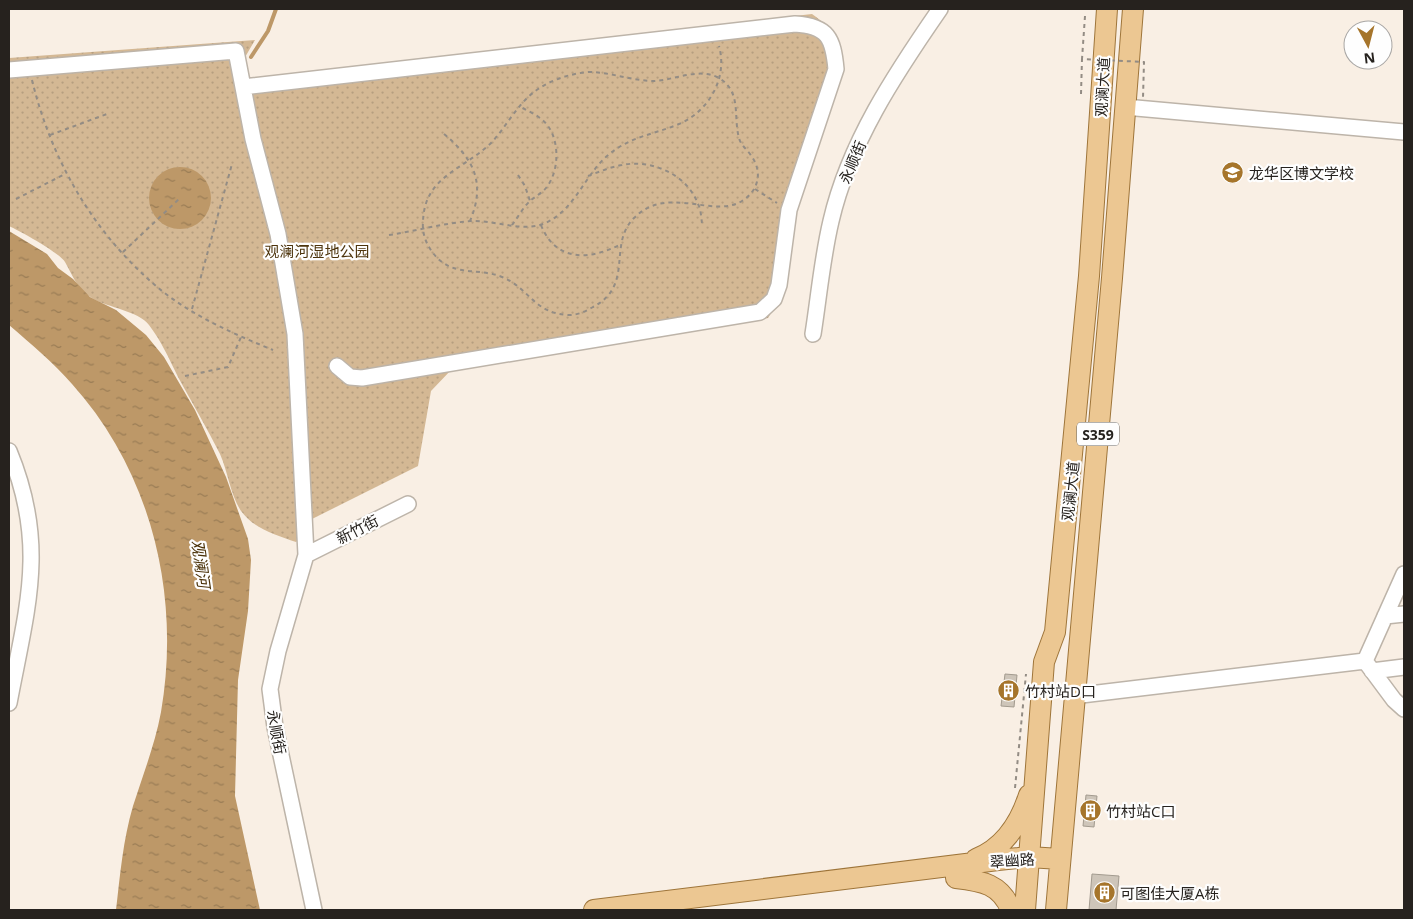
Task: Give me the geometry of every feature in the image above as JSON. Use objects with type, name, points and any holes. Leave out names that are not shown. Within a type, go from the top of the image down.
[{"type":"main road","name":"观澜大道","points":[[1025,910],[1044,662],[1055,632],[1080,377],[1098,165],[1107,9]]},
{"type":"main road","name":"观澜大道","points":[[1056,910],[1110,306],[1133,9]]},
{"type":"main road","points":[[956,871],[988,854],[1007,837],[1024,810],[1036,772]]},
{"type":"main road","name":"翠幽路","points":[[594,910],[704,906],[956,871],[1060,859]]},
{"type":"main road","points":[[956,871],[993,885],[1004,896],[1011,910]]},
{"type":"street","name":"永顺街","points":[[814,334],[824,253],[839,194],[877,106],[902,63],[940,9]]},
{"type":"street","points":[[243,87],[795,24],[814,25],[827,34],[834,49],[836,69],[789,210],[779,285],[774,300],[760,312],[362,378],[350,377],[338,366]]},
{"type":"street","name":"永顺街","points":[[29,68],[236,51],[253,139],[278,234],[295,334],[306,554],[278,651],[270,688],[275,728],[314,910]]},
{"type":"street","points":[[9,70],[29,68]]},
{"type":"street","points":[[1125,106],[1404,132]]},
{"type":"street","points":[[9,451],[24,494],[29,516],[32,561],[28,599],[9,702]]},
{"type":"street","name":"新竹街","points":[[306,554],[408,504]]},
{"type":"street","points":[[1369,666],[1385,616],[1404,574]]},
{"type":"street","points":[[1385,616],[1404,614]]},
{"type":"street","points":[[1074,696],[1369,666],[1404,667]]},
{"type":"street","points":[[1369,666],[1399,705],[1404,719]]},
{"type":"path","points":[[1081,94],[1085,16]]},
{"type":"path","points":[[389,236],[470,221],[541,225],[564,210],[596,166],[624,142],[681,123],[701,110],[713,94],[720,79],[720,50],[716,34]]},
{"type":"path","points":[[1082,59],[1144,62],[1143,98]]},
{"type":"path","points":[[29,68],[50,135],[66,174],[112,242],[162,290],[191,310],[241,337],[272,350]]},
{"type":"path","points":[[600,72],[655,81],[702,73],[720,79],[732,90],[736,100],[740,143],[757,166],[756,189],[740,203],[728,206],[658,204],[645,209],[633,218],[624,231],[618,280],[611,293],[600,303],[572,315],[557,313],[536,305],[515,283],[502,276],[460,271],[446,264],[433,254],[422,230],[423,208],[428,195],[436,184],[470,160],[498,136],[519,106],[542,86],[572,73],[600,72]]},
{"type":"path","points":[[512,224],[530,201],[546,189],[553,177],[556,164],[554,138],[548,126],[538,116],[519,106]]},
{"type":"path","points":[[50,135],[107,114]]},
{"type":"path","points":[[444,134],[460,146],[470,160],[476,179],[476,207],[470,221]]},
{"type":"path","points":[[588,176],[620,165],[639,163],[663,169],[679,177],[698,204],[702,223]]},
{"type":"path","points":[[191,310],[232,164]]},
{"type":"path","points":[[16,199],[66,174]]},
{"type":"path","points":[[518,175],[525,186],[530,201]]},
{"type":"path","points":[[756,189],[789,210]]},
{"type":"path","points":[[122,253],[179,199]]},
{"type":"path","points":[[541,225],[545,236],[553,244],[580,257],[610,250],[622,244]]},
{"type":"path","points":[[184,376],[228,367],[241,337]]},
{"type":"path","points":[[1014,797],[1021,709],[1027,667]]},
{"type":"green space","name":"观澜河湿地公园","points":[[812,14],[826,25],[836,37],[841,50],[842,69],[795,206],[782,296],[768,318],[452,369],[431,391],[418,466],[302,524],[302,536],[296,542],[259,527],[241,511],[234,497],[220,454],[162,344],[149,325],[138,316],[92,298],[79,286],[62,258],[22,232],[9,226],[9,58],[255,40],[244,59],[249,79]]},
{"type":"water","points":[[174,167],[186,167],[202,176],[209,186],[211,198],[209,210],[202,220],[186,229],[174,229],[163,224],[154,215],[149,204],[149,192],[154,181],[163,172]]},
{"type":"water","name":"观澜河","points":[[9,231],[47,254],[58,268],[73,279],[90,297],[116,310],[146,335],[164,357],[195,410],[226,477],[248,539],[251,560],[248,611],[238,680],[235,796],[260,910],[116,910],[127,832],[161,712],[166,668],[167,624],[163,581],[154,538],[141,496],[122,456],[100,419],[72,384],[50,361],[9,325]]},
{"type":"building","name":"竹村站D口","points":[[1005,674],[1017,675],[1014,707],[1001,706]]},
{"type":"building","name":"竹村站C口","points":[[1086,795],[1097,796],[1094,827],[1083,826]]},
{"type":"building","name":"可图佳大厦A栋","points":[[1092,874],[1119,876],[1116,910],[1089,910]]},
{"type":"waterway","points":[[251,57],[268,31],[276,9]]},
{"type":"place","name":"龙华区博文学校","points":[[1233,173]]},
{"type":"place","name":"竹村站D口","points":[[1009,691]]},
{"type":"place","name":"竹村站C口","points":[[1090,811]]},
{"type":"place","name":"可图佳大厦A栋","points":[[1104,893]]}]
